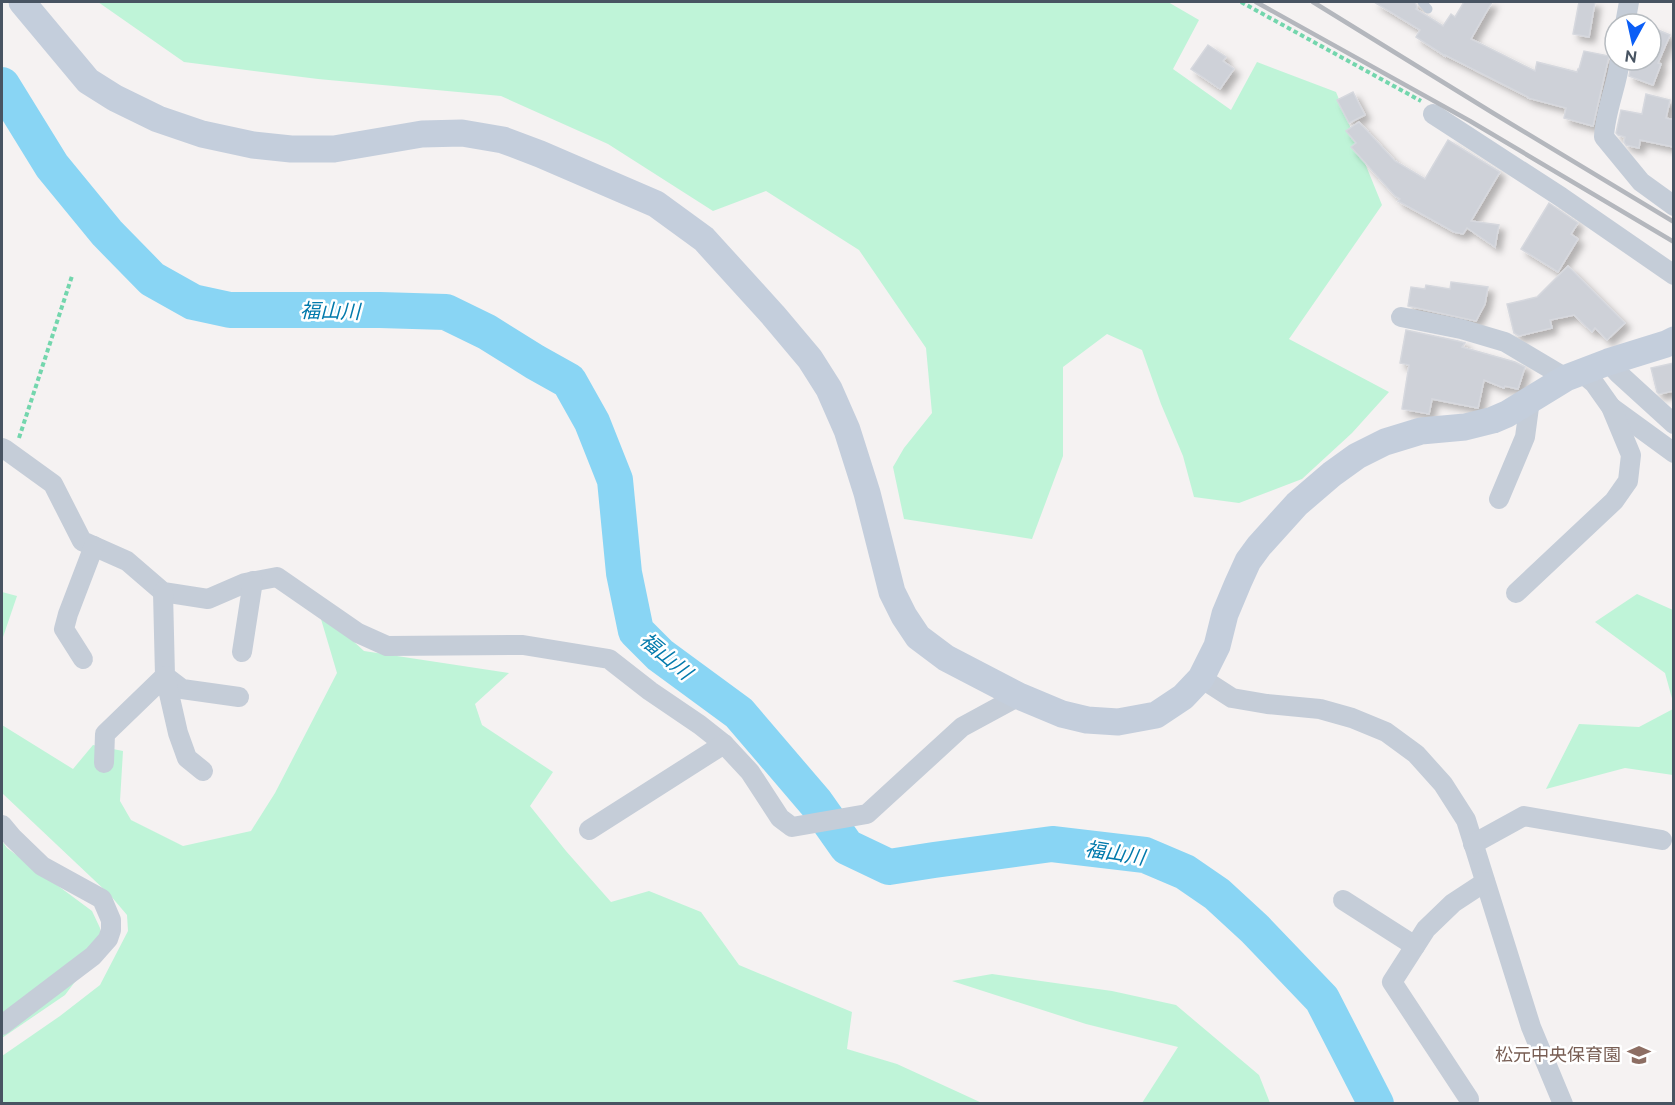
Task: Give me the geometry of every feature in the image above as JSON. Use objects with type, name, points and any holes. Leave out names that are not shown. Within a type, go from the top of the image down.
[{"type":"street","points":[[22,2],[88,81],[136,109],[202,134],[253,145],[334,149],[422,134],[462,133],[503,140],[656,204],[704,238],[810,359],[829,389],[847,430],[867,493],[892,592],[918,637],[946,658],[1018,696],[1062,714],[1087,720],[1118,722],[1156,715],[1183,697],[1201,678],[1217,646],[1225,614],[1248,561],[1258,546],[1297,504],[1357,456],[1385,442],[1421,431],[1465,427],[1493,420],[1574,375],[1666,344],[1674,339]]},
{"type":"street","points":[[1619,72],[1605,124],[1604,137],[1641,182],[1674,206]]},
{"type":"street","points":[[1433,114],[1561,196],[1674,275]]},
{"type":"street","points":[[1401,317],[1461,329],[1505,342],[1594,383],[1611,407],[1631,455],[1628,481],[1614,501],[1516,593]]},
{"type":"street","points":[[1608,362],[1674,424]]},
{"type":"street","points":[[1499,499],[1526,436],[1530,400]]},
{"type":"street","points":[[1611,407],[1674,453]]},
{"type":"street","points":[[8,452],[53,484],[82,541],[127,561],[163,591],[208,598],[245,583],[277,577],[358,633],[387,646],[523,645],[609,659],[650,692],[724,744],[750,772],[780,818],[792,827],[867,814],[962,727],[1018,696]]},
{"type":"street","points":[[83,659],[64,629],[94,546]]},
{"type":"street","points":[[242,652],[253,581]]},
{"type":"street","points":[[163,591],[165,676],[178,733],[187,758],[203,771]]},
{"type":"street","points":[[165,676],[183,689],[239,698]]},
{"type":"street","points":[[104,763],[105,734],[165,676]]},
{"type":"street","points":[[1201,678],[1232,698],[1320,709],[1352,718],[1386,732],[1416,754],[1443,784],[1466,820],[1531,1027],[1563,1104]]},
{"type":"street","points":[[589,830],[724,744]]},
{"type":"street","points":[[1473,844],[1524,816],[1662,840]]},
{"type":"street","points":[[2,825],[42,866],[102,899],[111,920],[111,930],[108,939],[93,956],[2,1025]]},
{"type":"street","points":[[1469,1099],[1392,982],[1426,929],[1453,903],[1485,882]]},
{"type":"street","points":[[1343,900],[1415,946]]},
{"type":"path","points":[[1241,2],[1429,106],[1433,114]]},
{"type":"path","points":[[8,452],[72,276]]},
{"type":"green space","points":[[98,2],[1168,2],[1199,20],[1173,69],[1231,110],[1257,62],[1336,92],[1382,205],[1289,339],[1389,392],[1352,433],[1302,479],[1239,503],[1194,497],[1183,456],[1142,350],[1107,334],[1063,367],[1063,456],[1032,539],[904,519],[893,467],[904,448],[932,413],[926,348],[859,250],[766,191],[713,211],[608,144],[501,96],[318,79],[184,62]]},
{"type":"green space","points":[[2,592],[17,596],[2,640]]},
{"type":"green space","points":[[1637,594],[1673,610],[1673,702],[1665,673],[1595,622]]},
{"type":"green space","points":[[318,609],[364,651],[509,673],[475,704],[482,725],[553,772],[530,806],[611,902],[649,891],[701,912],[739,965],[852,1012],[847,1049],[897,1064],[982,1103],[2,1103],[2,1056],[100,985],[128,931],[127,915],[110,895],[2,793],[2,725],[73,769],[93,745],[123,751],[120,801],[131,820],[183,846],[251,831],[275,793],[337,673]]},
{"type":"green space","points":[[1673,709],[1673,775],[1625,768],[1546,789],[1579,724],[1639,727]]},
{"type":"green space","points":[[2,841],[7,848],[92,911],[100,928],[102,946],[65,995],[2,1038]]},
{"type":"green space","points":[[992,974],[1112,991],[1176,1005],[1259,1075],[1270,1103],[1142,1103],[1178,1047],[1086,1024],[952,981]]},
{"type":"building","points":[[1374,2],[1415,2],[1416,9],[1443,26],[1451,14],[1455,17],[1464,2],[1492,2],[1471,39],[1535,71],[1537,62],[1577,72],[1584,51],[1603,55],[1603,72],[1605,72],[1593,126],[1564,118],[1566,108],[1528,98],[1445,56],[1416,37],[1420,30]]},
{"type":"building","points":[[1579,2],[1595,2],[1589,37],[1573,34]]},
{"type":"building","points":[[1663,32],[1670,35],[1663,51]]},
{"type":"building","points":[[1208,45],[1226,57],[1223,61],[1234,69],[1220,89],[1191,69]]},
{"type":"building","points":[[1630,72],[1658,72],[1653,85],[1629,76]]},
{"type":"building","points":[[1353,92],[1365,115],[1349,123],[1337,100]]},
{"type":"building","points":[[1646,94],[1670,100],[1666,118],[1674,120],[1674,147],[1640,140],[1639,148],[1626,145],[1625,137],[1616,133],[1621,110],[1642,114]]},
{"type":"building","points":[[1359,122],[1395,161],[1425,179],[1448,140],[1500,172],[1471,221],[1499,225],[1495,247],[1467,228],[1463,234],[1454,232],[1398,201],[1400,199],[1351,147],[1356,143],[1346,131]]},
{"type":"building","points":[[1549,203],[1578,223],[1571,234],[1578,239],[1558,272],[1521,249]]},
{"type":"building","points":[[1568,266],[1625,323],[1607,340],[1595,328],[1592,332],[1574,315],[1550,320],[1552,328],[1519,336],[1514,333],[1507,304],[1537,297]]},
{"type":"building","points":[[1451,282],[1488,287],[1485,304],[1476,321],[1408,306],[1411,287],[1425,289],[1426,285],[1450,289]]},
{"type":"building","points":[[1406,330],[1465,343],[1462,347],[1525,367],[1518,389],[1505,386],[1504,388],[1484,380],[1478,408],[1432,399],[1429,414],[1402,409],[1409,365],[1400,363]]},
{"type":"building","points":[[1674,363],[1674,391],[1659,394],[1651,368]]},
{"type":"waterway","name":"福山川","points":[[2,85],[52,166],[107,233],[152,279],[193,302],[230,310],[446,312],[487,332],[569,381],[592,422],[615,480],[624,573],[636,631],[660,655],[739,713],[816,803],[847,847],[889,867],[1052,844],[1145,855],[1185,872],[1217,894],[1255,929],[1322,999],[1376,1104]]},
{"type":"railway","points":[[1256,2],[1470,121],[1674,242]]},
{"type":"railway","points":[[1313,2],[1674,222]]},
{"type":"place","name":"松元中央保育園","points":[[1639,1055]]}]
